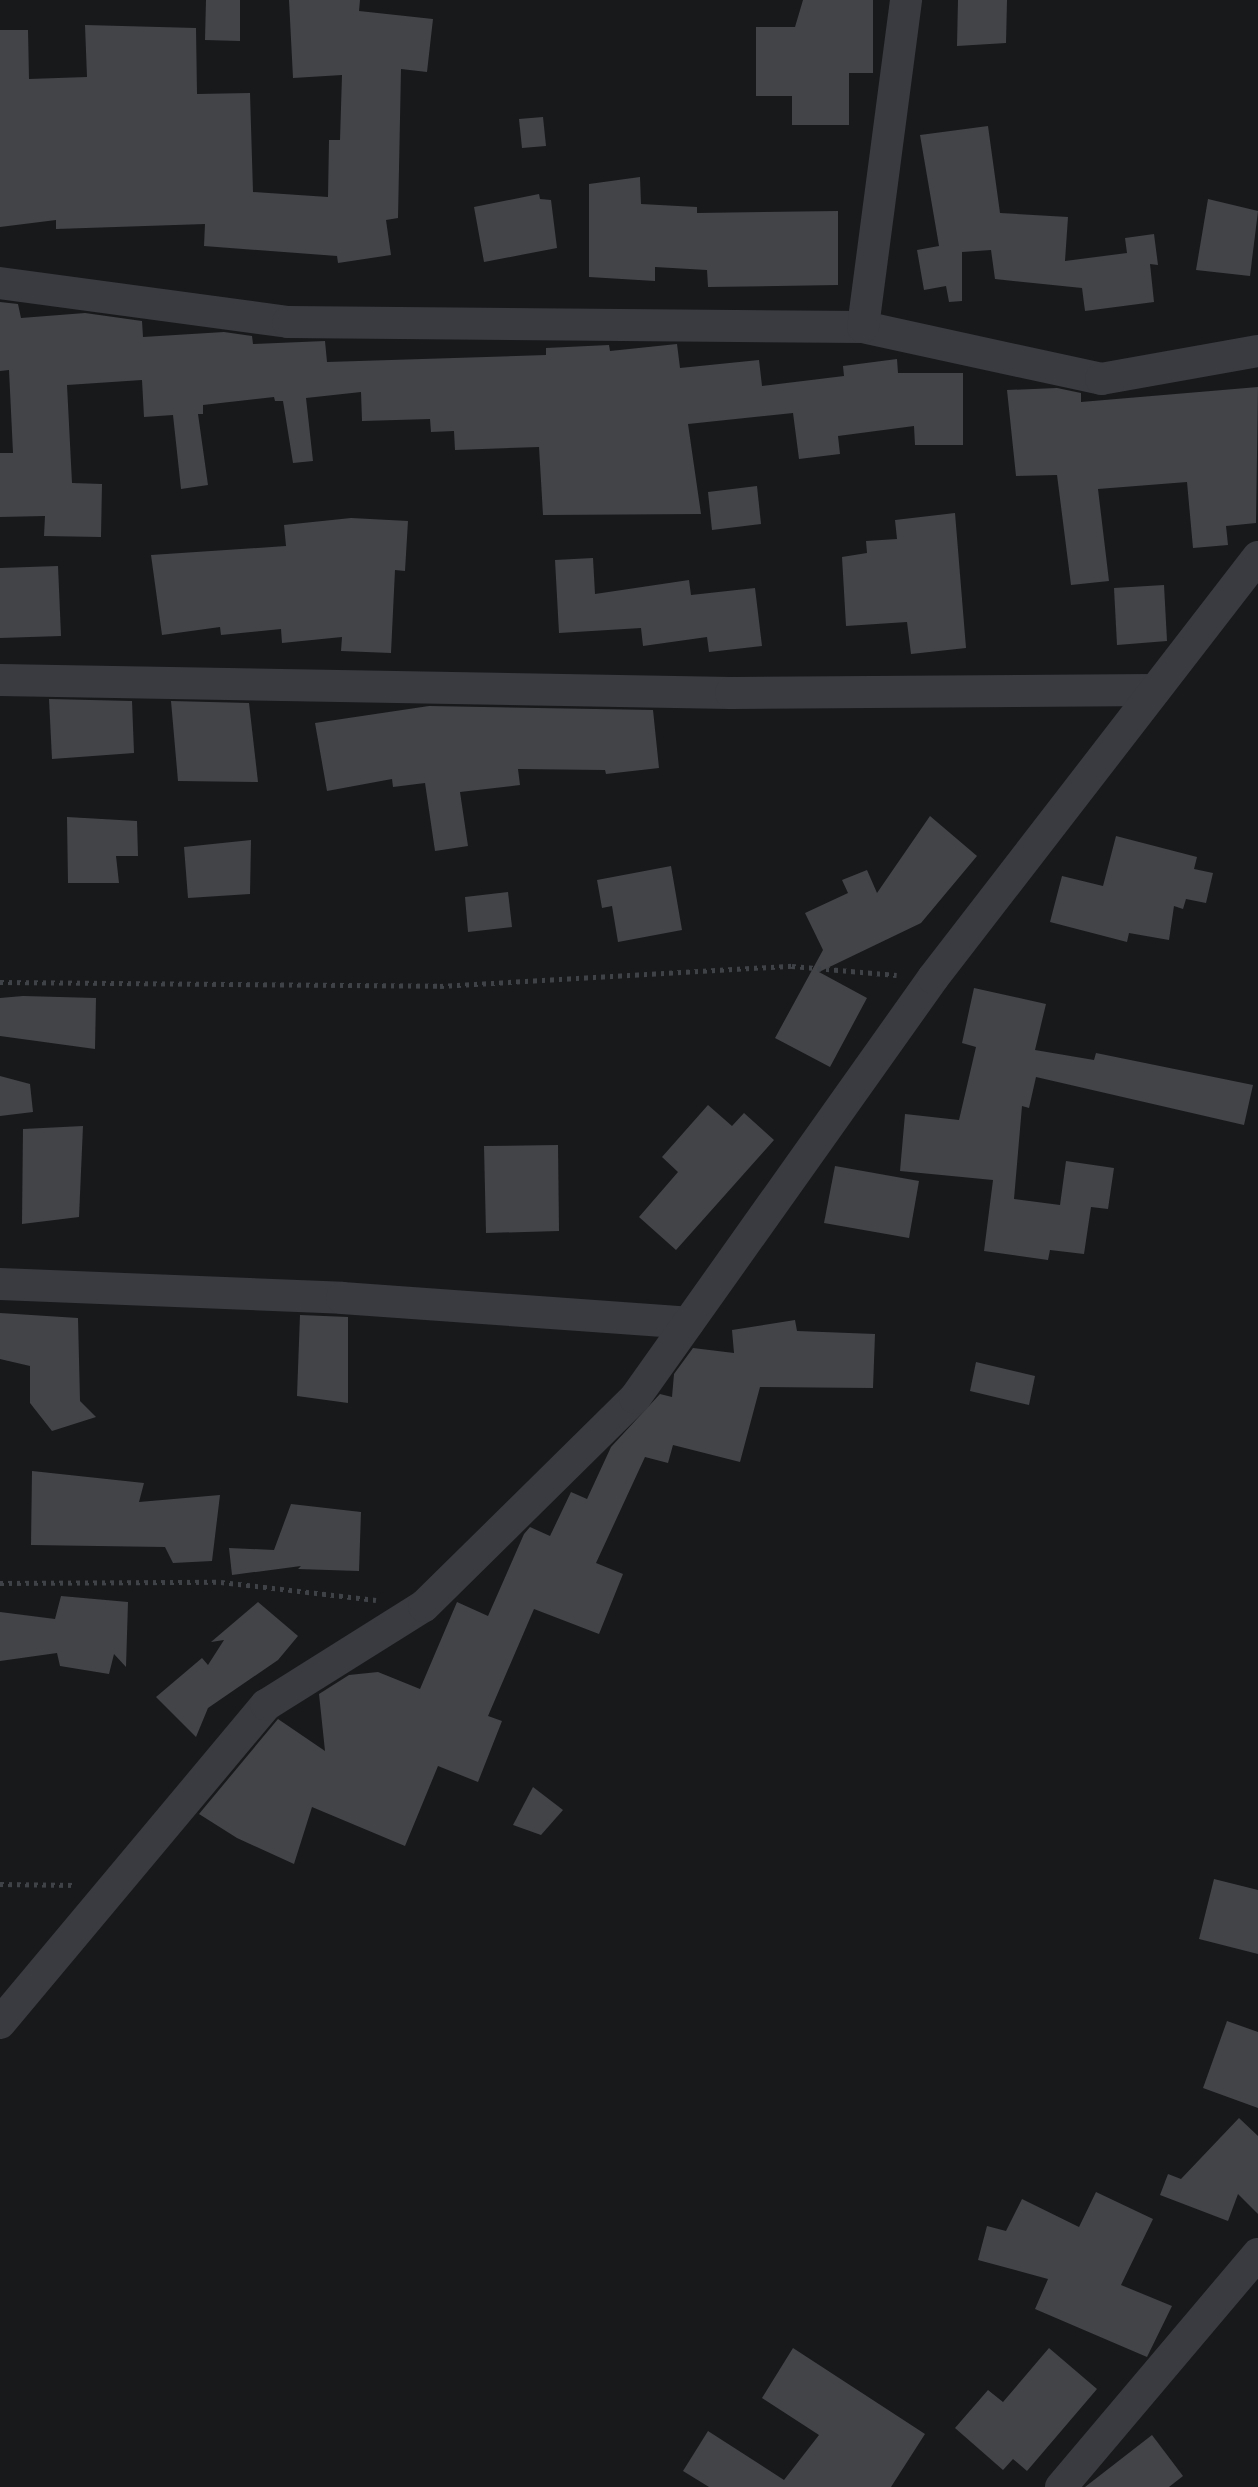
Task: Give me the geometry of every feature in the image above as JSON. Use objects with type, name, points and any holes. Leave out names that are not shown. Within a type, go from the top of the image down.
[{"type":"street","points":[[863,327],[906,0]]},
{"type":"street","points":[[0,284],[288,322],[863,327],[1101,379],[1258,351]]},
{"type":"street","points":[[0,2023],[266,1705],[424,1606],[635,1398],[933,978],[1258,557]]},
{"type":"street","points":[[0,680],[731,693],[1156,690]]},
{"type":"street","points":[[0,1284],[342,1298],[688,1323]]},
{"type":"street","points":[[1061,2487],[1258,2254]]},
{"type":"path","points":[[0,982],[440,986],[792,966],[933,978]]},
{"type":"path","points":[[0,1583],[221,1582],[424,1606]]},
{"type":"path","points":[[0,1884],[116,1885]]},
{"type":"building","points":[[206,0],[240,0],[240,41],[205,40]]},
{"type":"building","points":[[289,0],[360,0],[359,11],[433,19],[427,72],[401,69],[398,218],[386,220],[391,255],[338,263],[337,256],[204,246],[205,224],[56,229],[56,220],[0,227],[0,30],[28,30],[29,79],[87,77],[85,25],[196,28],[197,94],[250,93],[253,192],[328,197],[329,140],[340,140],[342,75],[293,78]]},
{"type":"building","points":[[803,0],[873,0],[873,73],[849,73],[849,125],[792,125],[792,96],[756,96],[756,27],[795,27]]},
{"type":"building","points":[[958,0],[1007,0],[1006,43],[957,46]]},
{"type":"building","points":[[543,117],[546,146],[522,148],[519,119]]},
{"type":"building","points":[[988,126],[1000,213],[1068,217],[1065,261],[1127,253],[1125,238],[1154,234],[1158,265],[1150,264],[1154,302],[1085,311],[1082,288],[995,279],[991,250],[962,252],[962,301],[949,302],[946,286],[924,290],[917,250],[939,246],[920,135]]},
{"type":"building","points":[[640,177],[641,204],[697,207],[697,213],[838,211],[838,285],[708,287],[707,270],[655,267],[655,281],[589,277],[589,184]]},
{"type":"building","points":[[539,194],[540,199],[551,200],[557,248],[484,262],[474,207]]},
{"type":"building","points":[[1208,199],[1258,211],[1250,276],[1196,270]]},
{"type":"building","points":[[0,302],[18,304],[21,318],[85,313],[142,321],[143,337],[224,332],[252,336],[253,344],[325,341],[327,362],[546,355],[546,348],[609,345],[610,351],[677,344],[680,368],[759,360],[762,386],[844,376],[843,366],[897,359],[898,373],[963,373],[963,445],[915,445],[914,426],[838,436],[840,454],[799,459],[793,413],[688,424],[701,514],[543,515],[539,447],[455,450],[454,431],[431,432],[430,419],[362,421],[361,392],[306,398],[313,461],[293,463],[283,401],[275,401],[274,397],[203,405],[203,414],[198,414],[208,485],[181,489],[173,415],[144,417],[142,380],[67,385],[72,483],[102,484],[101,537],[44,536],[45,516],[0,517],[0,453],[13,453],[9,370],[0,371]]},
{"type":"building","points":[[1258,387],[1256,523],[1226,526],[1228,545],[1193,548],[1187,482],[1098,489],[1109,581],[1071,585],[1057,475],[1016,476],[1007,390],[1057,388],[1081,393],[1081,402]]},
{"type":"building","points":[[757,486],[761,524],[712,530],[708,492]]},
{"type":"building","points":[[955,513],[966,648],[911,654],[907,622],[846,626],[842,557],[867,553],[866,541],[897,539],[895,520]]},
{"type":"building","points":[[351,518],[408,521],[405,571],[395,570],[391,653],[341,651],[342,637],[282,643],[281,629],[221,635],[220,627],[162,635],[151,555],[286,546],[284,525]]},
{"type":"building","points":[[593,558],[595,594],[689,580],[691,595],[755,588],[762,646],[709,652],[707,637],[643,646],[641,628],[559,633],[555,560]]},
{"type":"building","points":[[58,566],[61,636],[0,638],[0,568]]},
{"type":"building","points":[[1164,585],[1167,641],[1117,645],[1114,588]]},
{"type":"building","points":[[49,699],[132,701],[134,753],[52,759]]},
{"type":"building","points":[[171,701],[249,703],[258,782],[178,781]]},
{"type":"building","points":[[429,706],[653,710],[659,768],[606,774],[605,770],[518,769],[520,785],[460,792],[468,846],[435,851],[425,783],[393,787],[392,779],[327,791],[315,723]]},
{"type":"building","points":[[930,816],[977,856],[921,923],[819,972],[867,998],[830,1067],[775,1038],[823,950],[805,913],[848,893],[842,880],[867,870],[877,893]]},
{"type":"building","points":[[67,817],[137,821],[138,856],[116,856],[119,883],[68,883]]},
{"type":"building","points":[[1116,836],[1197,857],[1194,869],[1213,873],[1206,903],[1186,899],[1183,909],[1174,906],[1169,940],[1129,933],[1127,942],[1050,922],[1062,876],[1103,886]]},
{"type":"building","points":[[251,840],[250,894],[188,898],[184,847]]},
{"type":"building","points":[[671,866],[682,930],[618,942],[612,906],[602,908],[597,880]]},
{"type":"building","points":[[508,892],[512,927],[468,932],[465,897]]},
{"type":"building","points":[[974,988],[1046,1004],[1035,1050],[1094,1060],[1096,1053],[1253,1085],[1244,1125],[1036,1077],[1029,1108],[1022,1106],[1014,1199],[1060,1205],[1066,1161],[1114,1168],[1108,1209],[1091,1207],[1084,1254],[1050,1250],[1048,1260],[984,1251],[993,1180],[900,1171],[905,1114],[959,1120],[976,1047],[962,1043]]},
{"type":"building","points":[[0,998],[96,998],[95,1049],[0,1036]]},
{"type":"building","points":[[0,1076],[30,1084],[33,1112],[0,1116]]},
{"type":"building","points":[[708,1105],[732,1126],[744,1113],[774,1140],[676,1250],[639,1217],[678,1172],[662,1157]]},
{"type":"building","points":[[83,1126],[79,1217],[22,1224],[23,1129]]},
{"type":"building","points":[[558,1145],[559,1231],[486,1233],[484,1146]]},
{"type":"building","points":[[835,1166],[919,1181],[909,1238],[824,1223]]},
{"type":"building","points":[[0,1313],[78,1318],[80,1401],[96,1417],[52,1431],[30,1403],[30,1366],[0,1359]]},
{"type":"building","points":[[300,1315],[348,1317],[348,1403],[297,1396]]},
{"type":"building","points":[[795,1320],[797,1331],[875,1334],[873,1388],[760,1387],[740,1462],[673,1445],[668,1463],[645,1457],[596,1563],[623,1574],[599,1634],[534,1609],[488,1716],[502,1721],[478,1782],[438,1766],[405,1846],[312,1807],[294,1864],[237,1838],[199,1814],[278,1719],[325,1751],[319,1694],[349,1675],[378,1672],[420,1689],[457,1602],[488,1616],[524,1534],[530,1527],[550,1536],[571,1492],[587,1499],[611,1447],[660,1394],[672,1397],[674,1374],[693,1348],[734,1353],[732,1330]]},
{"type":"building","points":[[976,1362],[1035,1376],[1029,1405],[970,1391]]},
{"type":"building","points":[[32,1471],[144,1483],[139,1502],[220,1495],[212,1561],[173,1563],[165,1547],[31,1545]]},
{"type":"building","points":[[291,1504],[361,1512],[359,1571],[298,1569],[301,1566],[232,1575],[229,1548],[274,1550]]},
{"type":"building","points":[[61,1596],[128,1602],[126,1667],[114,1654],[109,1674],[60,1666],[57,1653],[0,1661],[0,1612],[55,1619]]},
{"type":"building","points":[[258,1602],[298,1636],[278,1660],[208,1708],[196,1737],[156,1697],[202,1658],[208,1665],[224,1640],[211,1642]]},
{"type":"building","points":[[533,1787],[563,1810],[541,1835],[513,1825]]},
{"type":"building","points":[[1214,1879],[1258,1890],[1258,1954],[1199,1939]]},
{"type":"building","points":[[1227,2021],[1258,2032],[1258,2108],[1203,2088]]},
{"type":"building","points":[[1239,2118],[1258,2136],[1258,2214],[1238,2194],[1228,2221],[1160,2195],[1168,2174],[1181,2179]]},
{"type":"building","points":[[1096,2192],[1153,2219],[1121,2285],[1172,2306],[1147,2357],[1035,2309],[1048,2279],[978,2260],[987,2226],[1006,2231],[1022,2199],[1079,2227]]},
{"type":"building","points":[[793,2348],[925,2434],[891,2487],[709,2487],[683,2471],[708,2431],[784,2480],[819,2435],[762,2398]]},
{"type":"building","points":[[1049,2348],[1097,2389],[1027,2471],[1013,2459],[1003,2470],[955,2428],[988,2390],[1003,2402]]},
{"type":"building","points":[[1152,2435],[1183,2476],[1169,2487],[1085,2487]]}]
